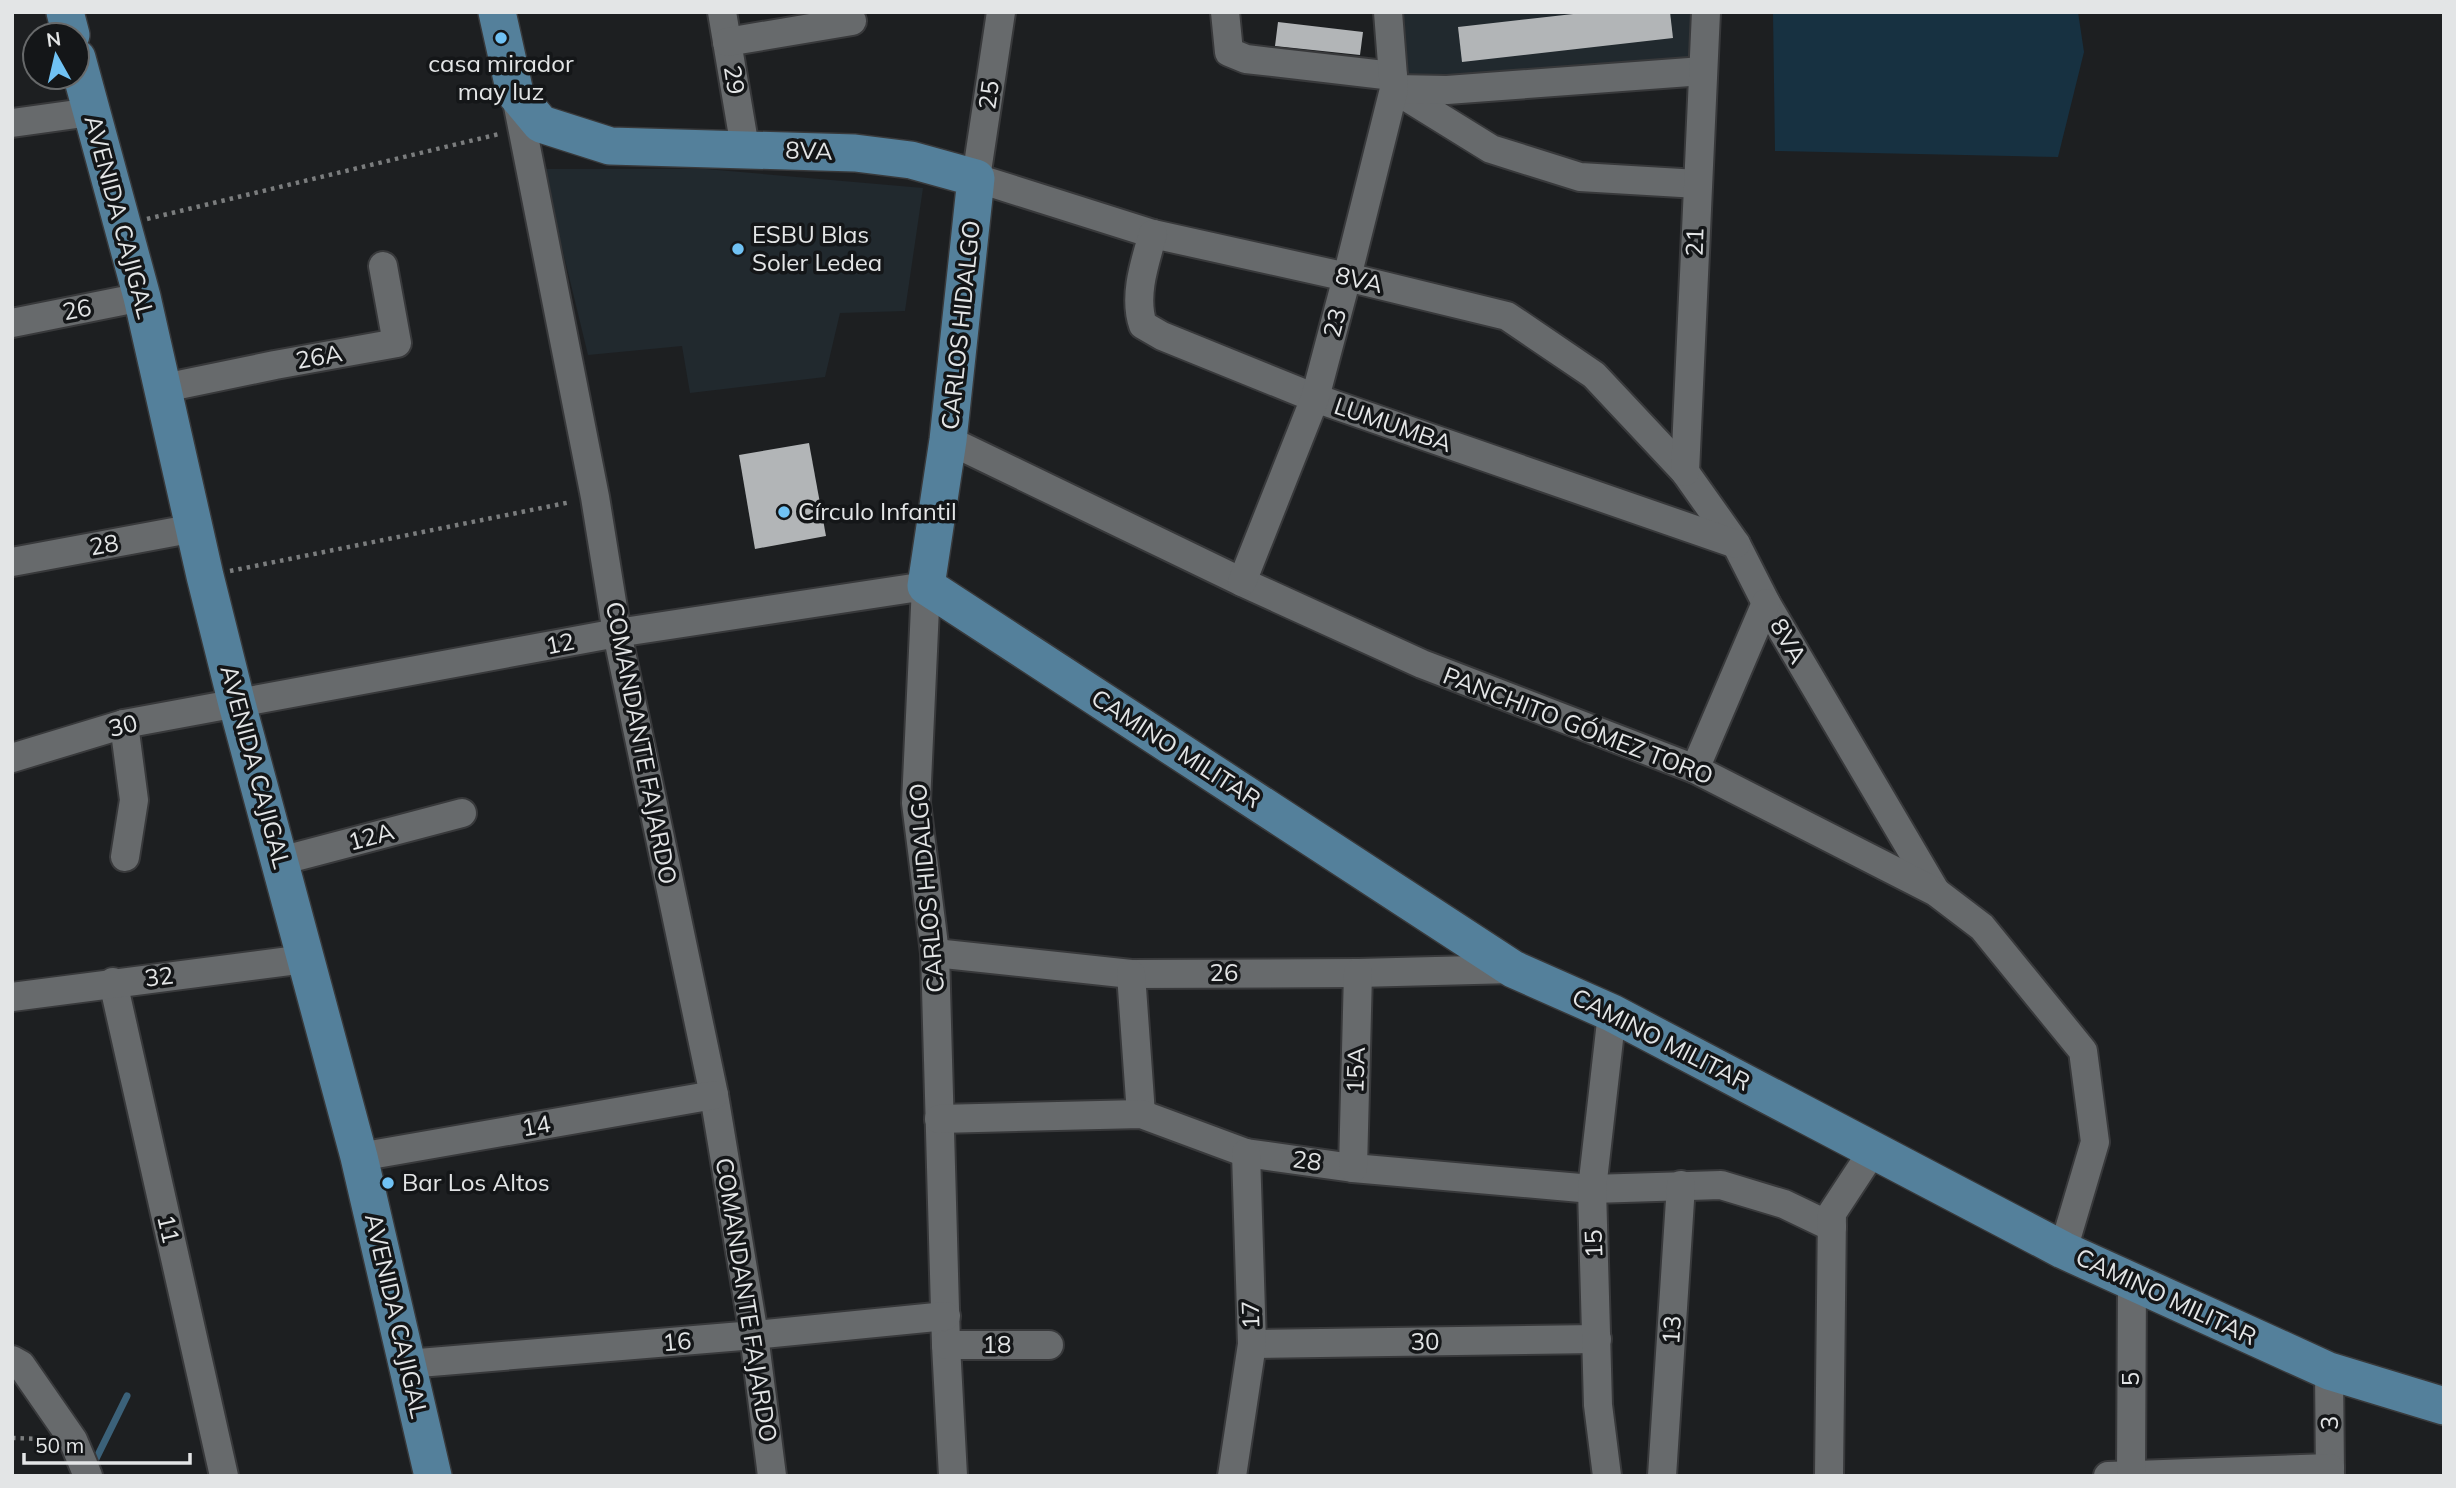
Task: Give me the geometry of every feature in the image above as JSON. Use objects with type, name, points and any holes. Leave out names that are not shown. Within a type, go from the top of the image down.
[{"type":"main road","name":"COMANDANTE FAJARDO","points":[[497,12],[515,93]]},
{"type":"main road","name":"AVENIDA CAJIGAL","points":[[86,91],[142,296],[205,576],[237,704],[359,1157],[433,1476]]},
{"type":"main road","name":"8VA","points":[[515,93],[541,124],[610,146],[855,153],[911,160],[976,178]]},
{"type":"main road","name":"CARLOS HIDALGO","points":[[926,586],[948,440],[976,178]]},
{"type":"main road","name":"CAMINO MILITAR","points":[[926,586],[1513,969],[1612,1013],[2063,1250],[2329,1371],[2444,1406]]},
{"type":"street","name":"29","points":[[722,12],[745,148]]},
{"type":"street","name":"25","points":[[976,178],[1001,12]]},
{"type":"street","points":[[1225,12],[1229,52],[1246,60],[1447,90],[1703,71]]},
{"type":"street","name":"23","points":[[1242,582],[1315,398],[1347,277],[1393,82],[1388,12]]},
{"type":"street","name":"21","points":[[1685,472],[1706,12]]},
{"type":"street","points":[[727,42],[852,21]]},
{"type":"street","points":[[1393,82],[1491,149],[1580,177],[1698,184]]},
{"type":"street","name":"COMANDANTE FAJARDO","points":[[515,93],[595,497],[617,633],[714,1095],[754,1335],[772,1476]]},
{"type":"street","points":[[12,122],[91,112]]},
{"type":"street","name":"8VA","points":[[976,178],[1153,234],[1507,316],[1594,375],[1685,472],[1736,544],[1766,603],[1936,892]]},
{"type":"street","name":"LUMUMBA","points":[[1153,234],[1143,268],[1139,313],[1143,325],[1162,336],[1315,398],[1736,544]]},
{"type":"street","name":"26A","points":[[164,388],[397,344],[383,266]]},
{"type":"street","name":"26","points":[[12,323],[142,296]]},
{"type":"street","name":"PANCHITO GÓMEZ TORO","points":[[948,440],[1242,582],[1422,664],[1695,768],[1936,892],[1982,927],[2083,1051],[2095,1142],[2063,1250]]},
{"type":"street","name":"28","points":[[12,562],[195,528]]},
{"type":"street","name":"12","points":[[237,704],[617,633],[926,586]]},
{"type":"street","name":"CARLOS HIDALGO","points":[[926,586],[916,803],[935,953],[946,1345],[953,1476]]},
{"type":"street","points":[[1695,768],[1766,603]]},
{"type":"street","name":"30","points":[[12,758],[124,724],[237,704]]},
{"type":"street","points":[[124,724],[134,800],[125,857]]},
{"type":"street","name":"12A","points":[[281,861],[461,813]]},
{"type":"street","name":"26","points":[[935,953],[1131,974],[1513,969]]},
{"type":"street","name":"32","points":[[12,997],[305,959]]},
{"type":"street","name":"15A","points":[[1353,1168],[1359,973]]},
{"type":"street","points":[[1131,974],[1141,1114]]},
{"type":"street","name":"11","points":[[113,982],[224,1476]]},
{"type":"street","name":"15","points":[[1607,1476],[1598,1405],[1592,1189],[1612,1013]]},
{"type":"street","name":"14","points":[[359,1157],[714,1095]]},
{"type":"street","name":"28","points":[[939,1119],[1141,1114],[1246,1153],[1353,1168],[1592,1189],[1721,1185],[1784,1203],[1832,1227]]},
{"type":"street","points":[[1829,1476],[1832,1213],[1874,1149]]},
{"type":"street","name":"17","points":[[1232,1476],[1252,1344],[1246,1153]]},
{"type":"street","name":"13","points":[[1662,1476],[1681,1185]]},
{"type":"street","name":"5","points":[[2124,1475],[2132,1282]]},
{"type":"street","name":"16","points":[[407,1364],[946,1316]]},
{"type":"street","name":"30","points":[[1252,1344],[1597,1339]]},
{"type":"street","name":"18","points":[[946,1345],[1049,1345]]},
{"type":"street","points":[[12,1360],[21,1365],[73,1440],[88,1476]]},
{"type":"street","name":"3","points":[[2329,1371],[2330,1472]]},
{"type":"street","points":[[2124,1475],[2330,1472]]},
{"type":"path","points":[[122,224],[522,129]]},
{"type":"path","points":[[205,576],[595,497]]},
{"type":"shaded area","points":[[1376,12],[1700,12],[1700,59],[1383,82]]},
{"type":"shaded area","points":[[1773,12],[2078,12],[2084,52],[2058,157],[1775,151]]},
{"type":"shaded area","name":"ESBU Blas Soler Ledea","points":[[543,169],[706,169],[923,188],[905,311],[840,313],[825,377],[690,393],[682,346],[588,355]]},
{"type":"building","points":[[1591,12],[1670,12],[1673,38],[1462,62],[1458,27]]},
{"type":"building","points":[[1278,22],[1363,32],[1360,55],[1275,46]]},
{"type":"building","points":[[809,443],[826,536],[755,549],[739,455]]},
{"type":"waterway","points":[[92,1467],[127,1396]]},
{"type":"place","name":"casa mirador may luz","points":[[501,38]]},
{"type":"place","name":"ESBU Blas Soler Ledea","points":[[738,249]]},
{"type":"place","name":"Círculo Infantil","points":[[784,512]]},
{"type":"place","name":"Bar Los Altos","points":[[388,1183]]}]
